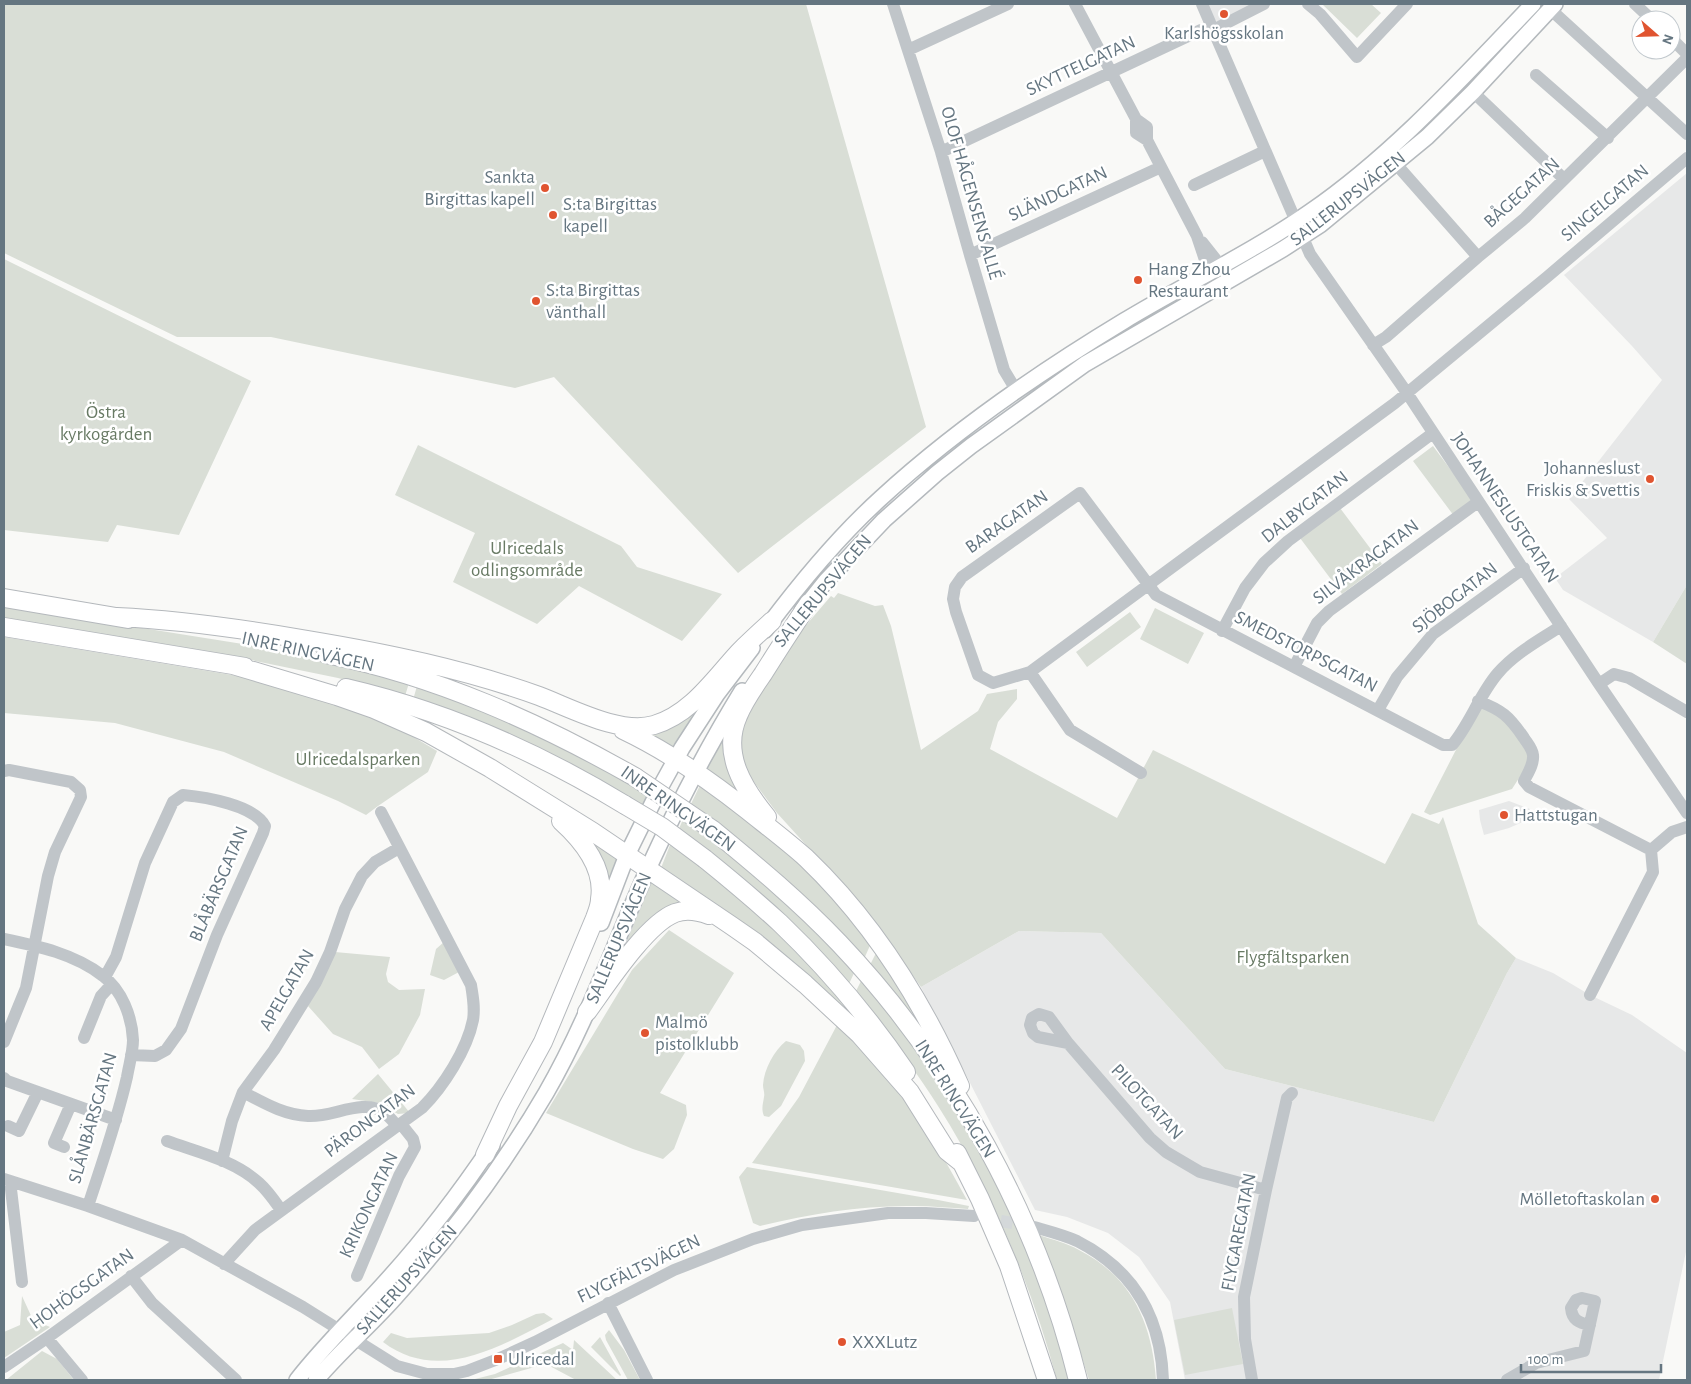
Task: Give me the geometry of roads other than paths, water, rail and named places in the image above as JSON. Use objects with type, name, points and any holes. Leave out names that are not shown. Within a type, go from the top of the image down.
[{"type":"highway","name":"INRE RINGVÄGEN","points":[[4,598],[245,638],[332,655],[404,673],[470,696],[530,722],[590,752],[635,777],[713,830],[787,891],[835,939],[897,1010],[954,1091],[990,1153],[1030,1236],[1046,1276],[1071,1352],[1078,1380]]},
{"type":"highway","points":[[790,844],[755,802],[744,785],[732,752],[732,736],[737,718],[750,693],[809,603]]},
{"type":"highway","points":[[117,617],[178,621],[238,628],[387,654],[443,667],[500,684],[610,723],[634,727],[656,725],[674,716],[695,701],[740,651],[772,621]]},
{"type":"highway","name":"INRE RINGVÄGEN","points":[[4,627],[233,665],[303,678],[382,697],[492,736],[530,753],[594,786],[662,827],[705,859],[781,924],[809,952],[857,1007],[893,1053],[926,1100],[962,1163],[1009,1266],[1047,1380]]},
{"type":"highway","points":[[233,665],[324,691],[400,720],[468,756],[594,832],[732,926],[777,960],[824,1000],[860,1035],[910,1092],[947,1151],[962,1163]]},
{"type":"highway","points":[[589,715],[650,743],[726,793],[790,844],[848,903],[892,960],[944,1051],[961,1087],[966,1114]]},
{"type":"highway","points":[[485,1155],[508,1106],[543,1042],[595,918],[600,899],[600,881],[587,850],[575,834],[537,798]]},
{"type":"highway","points":[[587,1012],[651,929],[666,918],[681,911],[699,912],[732,926]]},
{"type":"main road","name":"SALLERUPSVÄGEN","points":[[297,1380],[429,1231],[505,1126],[542,1059],[603,920],[627,856],[676,759],[718,694],[772,621],[842,537],[880,499],[968,424],[1016,390],[1118,325],[1296,222],[1361,175],[1460,82],[1534,4]]},
{"type":"main road","name":"SALLERUPSVÄGEN","points":[[316,1380],[334,1358],[376,1319],[444,1242],[521,1134],[546,1093],[587,1012],[648,870],[696,773],[744,689],[826,581],[884,520],[937,472],[1085,364],[1320,225],[1427,137],[1473,92],[1553,7]]},
{"type":"main road","points":[[1157,322],[1172,307],[1218,276],[1222,270],[1221,266]]},
{"type":"street","name":"OLOF HÅGENSENS ALLÉ","points":[[893,4],[941,152],[1004,370],[1016,390]]},
{"type":"street","points":[[908,50],[1008,4]]},
{"type":"street","points":[[1075,4],[1136,119],[1136,133],[1147,140],[1177,194],[1197,236],[1206,263],[1204,271],[1195,281]]},
{"type":"street","name":"JOHANNESLUSTGATAN","points":[[1202,4],[1310,254],[1407,393],[1599,684],[1687,813]]},
{"type":"street","name":"SKYTTELGATAN","points":[[941,152],[1201,30],[1213,30],[1264,4]]},
{"type":"street","points":[[1308,4],[1320,14],[1357,57],[1403,8],[1389,4]]},
{"type":"street","points":[[1553,7],[1687,134]]},
{"type":"street","name":"BÅGEGATAN","points":[[1373,345],[1386,337],[1525,218],[1687,58]]},
{"type":"street","points":[[1536,75],[1608,138]]},
{"type":"street","points":[[1473,92],[1564,180]]},
{"type":"street","points":[[1194,186],[1265,152]]},
{"type":"street","name":"SINGELGATAN","points":[[1030,672],[1407,393],[1687,158]]},
{"type":"street","points":[[1396,164],[1478,257]]},
{"type":"street","name":"SLÄNDGATAN","points":[[970,255],[1161,167]]},
{"type":"street","points":[[1197,236],[1221,266]]},
{"type":"street","name":"DALBYGATAN","points":[[1222,631],[1245,588],[1264,563],[1288,541],[1433,434]]},
{"type":"street","name":"BARAGATAN","points":[[1030,672],[993,683],[978,674],[953,599],[954,587],[962,577],[1080,494],[1148,584]]},
{"type":"street","name":"SILVÅKRAGATAN","points":[[1294,667],[1317,623],[1329,610],[1478,502]]},
{"type":"street","name":"SJÖBOGATAN","points":[[1378,710],[1396,676],[1433,634],[1524,568]]},
{"type":"street","name":"SMEDSTORPSGATAN","points":[[1148,584],[1156,595],[1443,745],[1452,745],[1457,739],[1478,702]]},
{"type":"street","points":[[1561,626],[1511,660],[1498,673],[1478,702],[1499,710],[1512,720],[1532,750],[1534,756],[1524,781],[1529,786],[1651,850]]},
{"type":"street","points":[[1030,672],[1070,730],[1141,773]]},
{"type":"street","points":[[1599,684],[1614,674],[1620,674],[1687,712]]},
{"type":"street","points":[[4,771],[9,770],[71,782],[80,790],[81,797],[55,852],[48,876],[26,988],[4,1042]]},
{"type":"street","name":"BLÅBÄRSGATAN","points":[[108,981],[145,863],[173,802],[183,795],[206,798],[231,804],[262,820],[265,826],[263,833],[217,935],[181,1029],[166,1050],[155,1056],[131,1056]]},
{"type":"street","name":"PÄRONGATAN","points":[[224,1264],[254,1230],[422,1108],[441,1086],[460,1055],[469,1033],[474,1008],[471,985],[381,812]]},
{"type":"street","points":[[1651,850],[1672,832],[1687,826]]},
{"type":"street","name":"APELGATAN","points":[[222,1161],[232,1121],[243,1092],[274,1050],[316,982],[330,952],[345,909],[362,876],[375,862],[399,848]]},
{"type":"street","points":[[1590,995],[1653,872],[1651,850]]},
{"type":"street","name":"SLÅNBÄRSGATAN","points":[[4,939],[35,945],[85,963],[108,981],[122,997],[128,1011],[133,1040],[131,1056],[116,1120],[88,1206]]},
{"type":"street","points":[[84,1038],[108,981]]},
{"type":"street","name":"PILOTGATAN","points":[[1068,1043],[1150,1138],[1166,1152],[1200,1172],[1266,1190]]},
{"type":"street","points":[[4,1078],[7,1081],[116,1120]]},
{"type":"street","points":[[8,1126],[19,1131],[38,1092]]},
{"type":"street","name":"KRIKONGATAN","points":[[243,1092],[276,1109],[308,1116],[321,1116],[364,1107],[373,1108],[384,1112],[413,1139],[415,1147],[400,1176],[357,1276]]},
{"type":"street","name":"FLYGAREGATAN","points":[[1252,1380],[1245,1339],[1244,1297],[1287,1098],[1292,1093]]},
{"type":"street","points":[[54,1143],[71,1104]]},
{"type":"street","points":[[166,1141],[222,1161],[241,1170],[258,1181],[281,1210]]},
{"type":"street","points":[[7,1180],[22,1282]]},
{"type":"street","name":"FLYGFÄLTSVÄGEN","points":[[7,1180],[88,1206],[182,1240],[303,1307],[397,1366],[436,1377],[489,1363],[535,1342],[674,1270],[718,1251],[753,1239],[802,1225],[888,1213],[926,1212],[974,1216]]},
{"type":"street","points":[[1034,1227],[1076,1240],[1101,1254],[1127,1277],[1143,1300],[1153,1320],[1159,1344],[1164,1380]]},
{"type":"street","name":"HOHÖGSGATAN","points":[[4,1367],[48,1338],[182,1240]]},
{"type":"street","points":[[132,1276],[152,1303],[236,1380]]},
{"type":"street","points":[[608,1303],[647,1380]]},
{"type":"street","points":[[1506,1380],[1536,1363],[1584,1351],[1590,1325]]},
{"type":"street","points":[[48,1338],[82,1380]]},
{"type":"tunnel","points":[[983,1218],[1030,1226]]},
{"type":"place","name":"Karlshögsskolan","points":[[1224,14]]},
{"type":"place","name":"Sankta Birgittas kapell","points":[[545,188]]},
{"type":"place","name":"S:ta Birgittas kapell","points":[[553,215]]},
{"type":"place","name":"Hang Zhou Restaurant","points":[[1138,280]]},
{"type":"place","name":"S:ta Birgittas vänthall","points":[[536,301]]},
{"type":"place","name":"Johanneslust Friskis & Svettis","points":[[1650,479]]},
{"type":"place","name":"Hattstugan","points":[[1504,815]]},
{"type":"place","name":"Malmö pistolklubb","points":[[645,1033]]},
{"type":"place","name":"Mölletoftaskolan","points":[[1655,1199]]},
{"type":"place","name":"XXXLutz","points":[[842,1342]]},
{"type":"place","name":"Ulricedal","points":[[498,1359]]},
{"type":"park label","name":"Östra kyrkogården","points":[[106,423]]},
{"type":"park label","name":"Ulricedals odlingsområde","points":[[527,559]]},
{"type":"park label","name":"Ulricedalsparken","points":[[358,759]]},
{"type":"park label","name":"Flygfältsparken","points":[[1293,957]]}]
